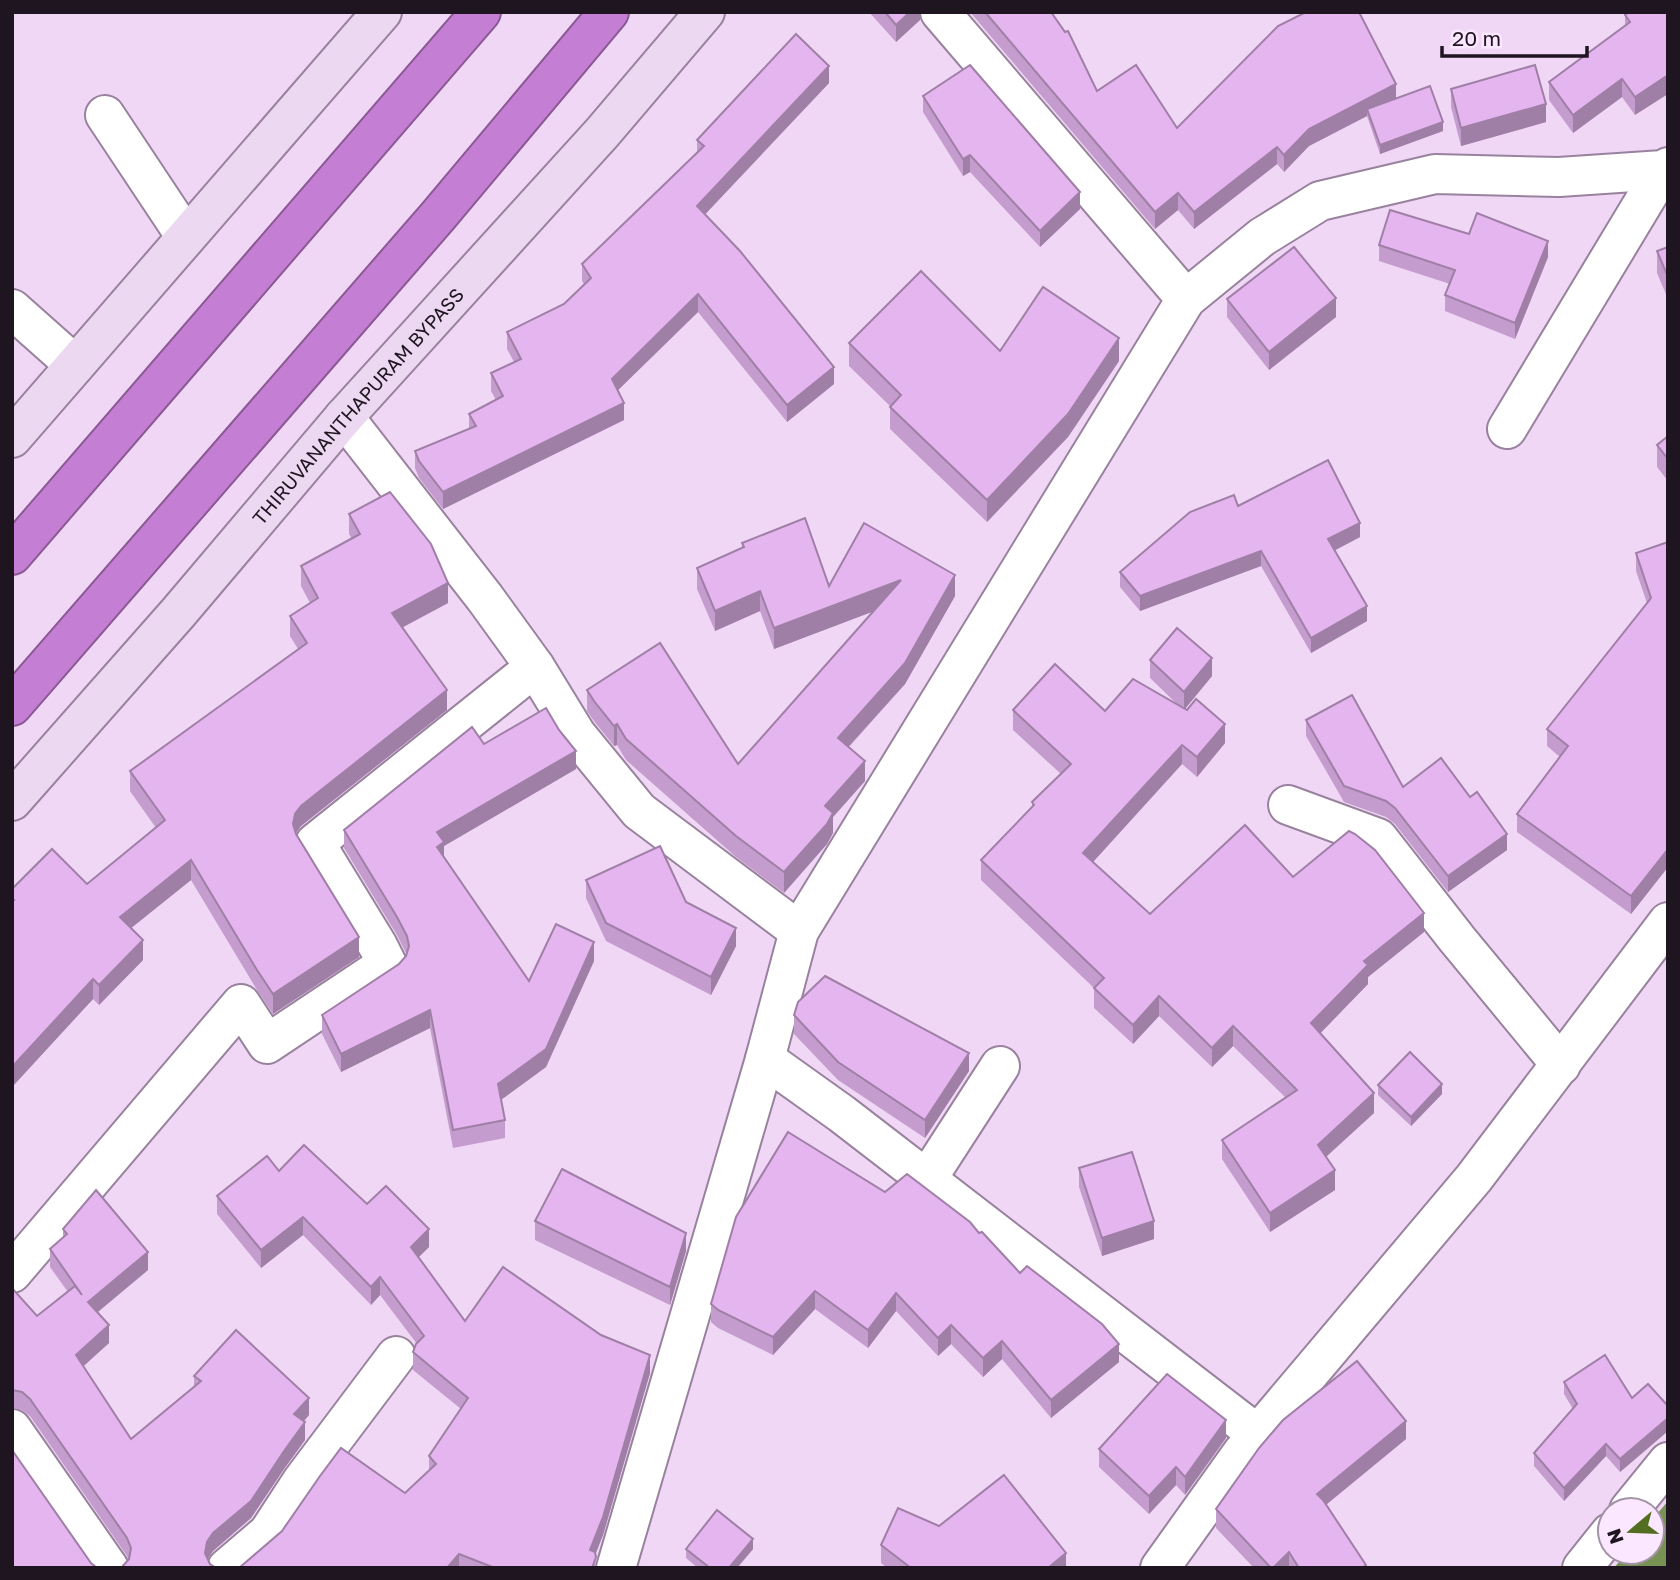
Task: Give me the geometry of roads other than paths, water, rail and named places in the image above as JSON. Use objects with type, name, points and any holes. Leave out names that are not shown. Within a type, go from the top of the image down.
[{"type":"highway","points":[[12,555],[481,12]]},
{"type":"highway","points":[[12,706],[438,216],[610,12]]},
{"type":"street","points":[[12,438],[382,12]]},
{"type":"street","name":"THIRUVANANTHAPURAM BYPASS","points":[[12,801],[178,613],[344,417],[602,133],[705,12]]},
{"type":"street","points":[[940,12],[1186,299]]},
{"type":"street","points":[[105,114],[186,237]]},
{"type":"street","points":[[616,1568],[765,1059],[799,930],[1186,299],[1262,237],[1320,201],[1435,174],[1559,177],[1665,169]]},
{"type":"street","points":[[1507,429],[1665,169]]},
{"type":"street","points":[[12,309],[75,365]]},
{"type":"street","points":[[344,417],[485,598],[535,667],[576,734],[639,811],[799,930]]},
{"type":"street","points":[[12,1273],[241,1004],[267,1044],[387,964],[315,843],[535,667]]},
{"type":"street","points":[[1288,805],[1378,838],[1561,1065]]},
{"type":"street","points":[[1160,1568],[1241,1453],[1474,1178],[1668,922]]},
{"type":"street","points":[[765,1059],[842,1114],[1257,1434]]},
{"type":"street","points":[[927,1179],[1000,1066]]},
{"type":"street","points":[[227,1568],[268,1534],[302,1481],[396,1356]]},
{"type":"street","points":[[12,1429],[109,1568]]},
{"type":"street","points":[[1640,1496],[1668,1462]]},
{"type":"street","points":[[1582,1568],[1596,1550]]}]
